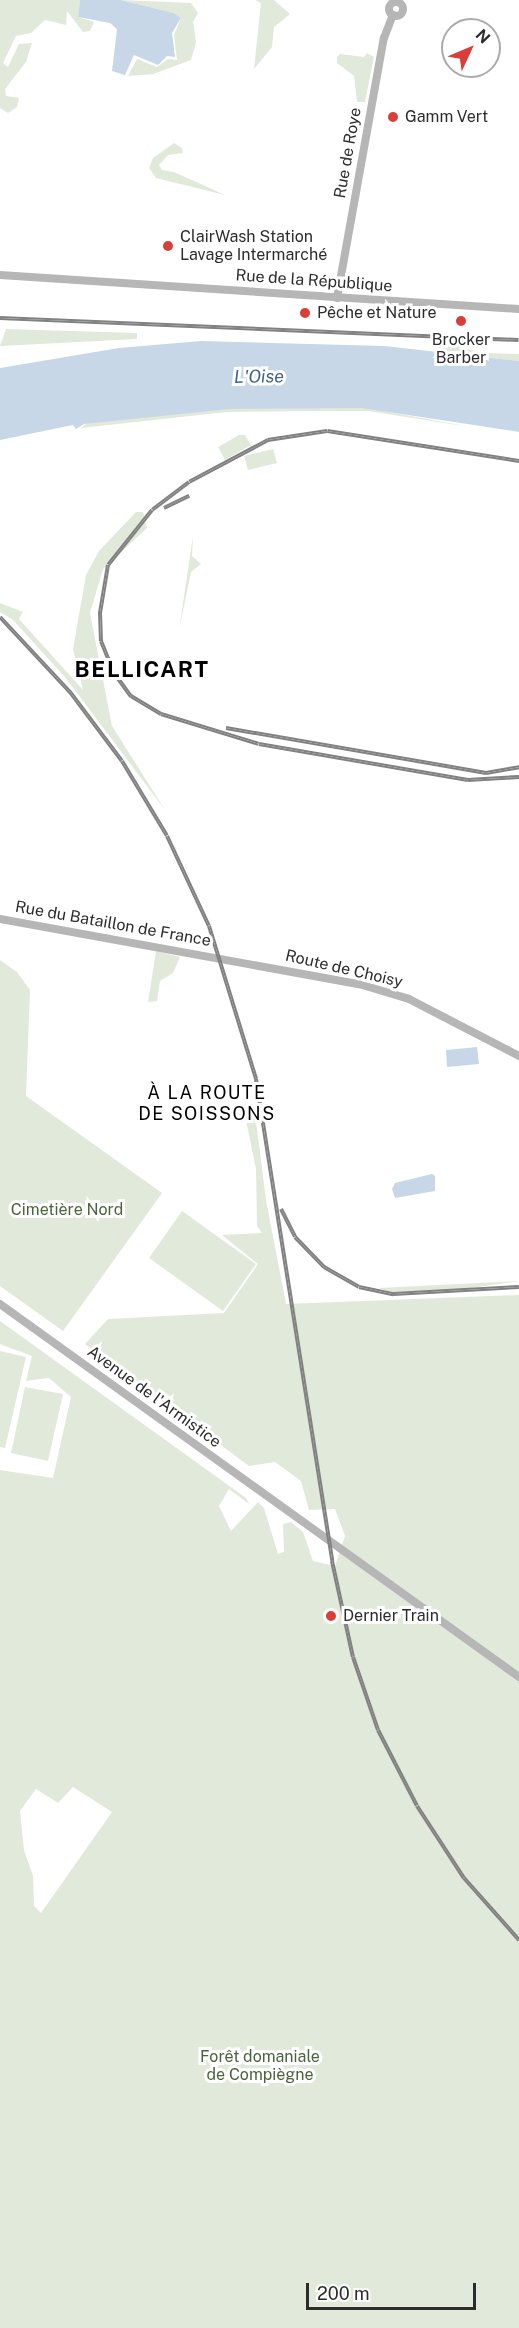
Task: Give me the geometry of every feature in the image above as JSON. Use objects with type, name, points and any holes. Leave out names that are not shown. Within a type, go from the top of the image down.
[{"type":"main road","name":"Rue de Roye","points":[[337,298],[384,39],[393,15],[389,9],[393,1]]},
{"type":"main road","name":"Rue de la République","points":[[0,275],[519,309]]},
{"type":"main road","name":"Rue du Bataillon de France","points":[[0,919],[221,958]]},
{"type":"main road","name":"Route de Choisy","points":[[221,958],[397,995],[519,1056]]},
{"type":"main road","name":"Avenue de l'Armistice","points":[[0,1304],[519,1677]]},
{"type":"green space","points":[[0,0],[80,0],[78,17],[94,22],[90,31],[83,32],[67,11],[66,25],[45,20],[31,33],[16,36],[3,63],[8,67],[19,44],[32,43],[26,62],[5,89],[6,96],[19,98],[17,107],[8,113],[0,108]]},
{"type":"green space","points":[[121,0],[191,3],[198,13],[193,22],[196,42],[191,60],[153,74],[128,76],[137,59],[157,67],[168,59],[177,60],[174,35],[181,18],[174,13]]},
{"type":"green space","points":[[255,0],[274,0],[290,14],[274,27],[272,47],[254,69],[261,3]]},
{"type":"green space","points":[[367,53],[374,57],[365,102],[357,102],[354,76],[337,63],[337,57],[340,54],[364,57]]},
{"type":"green space","points":[[174,143],[182,148],[183,153],[168,155],[159,165],[162,170],[174,172],[225,195],[156,178],[149,168],[153,158]]},
{"type":"green space","points":[[6,329],[137,333],[137,339],[0,346]]},
{"type":"green space","points":[[454,342],[461,348],[486,353],[519,354],[519,361],[440,352],[433,343]]},
{"type":"green space","points":[[223,407],[368,408],[470,427],[368,411],[301,411],[226,412],[81,428],[88,422]]},
{"type":"green space","points":[[239,435],[245,435],[251,445],[225,460],[218,447]]},
{"type":"green space","points":[[273,449],[277,463],[248,470],[244,456]]},
{"type":"green space","points":[[136,512],[143,512],[147,528],[103,569],[90,613],[112,726],[165,810],[65,677],[12,619],[0,612],[0,603],[23,612],[19,619],[83,690],[73,649],[86,575],[99,551]]},
{"type":"green space","points":[[193,536],[192,556],[201,564],[191,572],[179,630]]},
{"type":"green space","points":[[156,951],[180,957],[173,973],[160,981],[157,1001],[148,1002]]},
{"type":"green space","name":"Cimetière Nord","points":[[0,960],[17,972],[30,990],[26,1096],[162,1193],[63,1331],[0,1286]]},
{"type":"green space","name":"Forêt domaniale de Compiègne","points":[[248,1101],[257,1128],[266,1200],[286,1304],[519,1295],[519,2328],[0,2328],[0,1470],[53,1478],[71,1397],[49,1378],[26,1381],[32,1356],[0,1344],[0,1321],[246,1498],[249,1504],[229,1489],[219,1506],[231,1531],[258,1502],[264,1508],[278,1554],[284,1552],[283,1524],[291,1522],[303,1532],[313,1561],[335,1566],[345,1536],[335,1509],[309,1510],[301,1481],[275,1462],[249,1466],[85,1344],[108,1319],[224,1313],[258,1264],[222,1235],[262,1233],[257,1226],[256,1169],[243,1106]],"holes":[[[73,1787],[112,1812],[41,1913],[34,1906],[33,1876],[24,1850],[20,1811],[36,1789],[58,1803]]]},
{"type":"green space","points":[[182,1211],[256,1264],[223,1311],[149,1258]]},
{"type":"green space","points":[[519,1281],[465,1289],[389,1292],[379,1288]]},
{"type":"green space","points":[[0,1351],[26,1357],[5,1448],[0,1447]]},
{"type":"green space","points":[[25,1387],[63,1394],[48,1461],[11,1453]]},
{"type":"water","points":[[80,0],[121,0],[174,13],[181,18],[172,33],[175,57],[167,56],[158,65],[134,55],[125,75],[112,71],[117,29],[110,23],[78,17]]},
{"type":"water","name":"L'Oise","points":[[201,341],[384,346],[519,361],[519,432],[362,408],[229,409],[84,424],[76,429],[73,425],[0,440],[0,368],[119,348]]},
{"type":"water","points":[[477,1047],[479,1064],[447,1067],[446,1050]]},
{"type":"water","points":[[432,1174],[435,1176],[435,1191],[395,1198],[392,1189],[395,1183]]},
{"type":"railway","points":[[0,318],[519,340]]},
{"type":"railway","points":[[519,461],[327,431],[268,440],[189,482],[152,510],[108,565],[100,613],[101,641],[114,673],[131,696],[161,714],[259,744],[468,780],[519,777]]},
{"type":"railway","points":[[164,508],[189,496]]},
{"type":"railway","points":[[0,617],[70,692],[122,761],[167,836],[209,926],[256,1079],[332,1561],[353,1657],[378,1730],[417,1806],[464,1878],[519,1940]]},
{"type":"railway","points":[[226,728],[486,773],[519,767]]},
{"type":"railway","points":[[281,1209],[295,1237],[324,1267],[359,1287],[393,1294],[519,1287]]},
{"type":"place","name":"Gamm Vert","points":[[393,117]]},
{"type":"place","name":"ClairWash Station Lavage Intermarché","points":[[168,246]]},
{"type":"place","name":"Pêche et Nature","points":[[305,313]]},
{"type":"place","name":"Brocker Barber","points":[[461,321]]},
{"type":"place","name":"Dernier Train","points":[[331,1616]]},
{"type":"district","name":"BELLICART","points":[[142,670]]},
{"type":"district","name":"À LA ROUTE DE SOISSONS","points":[[207,1104]]}]
